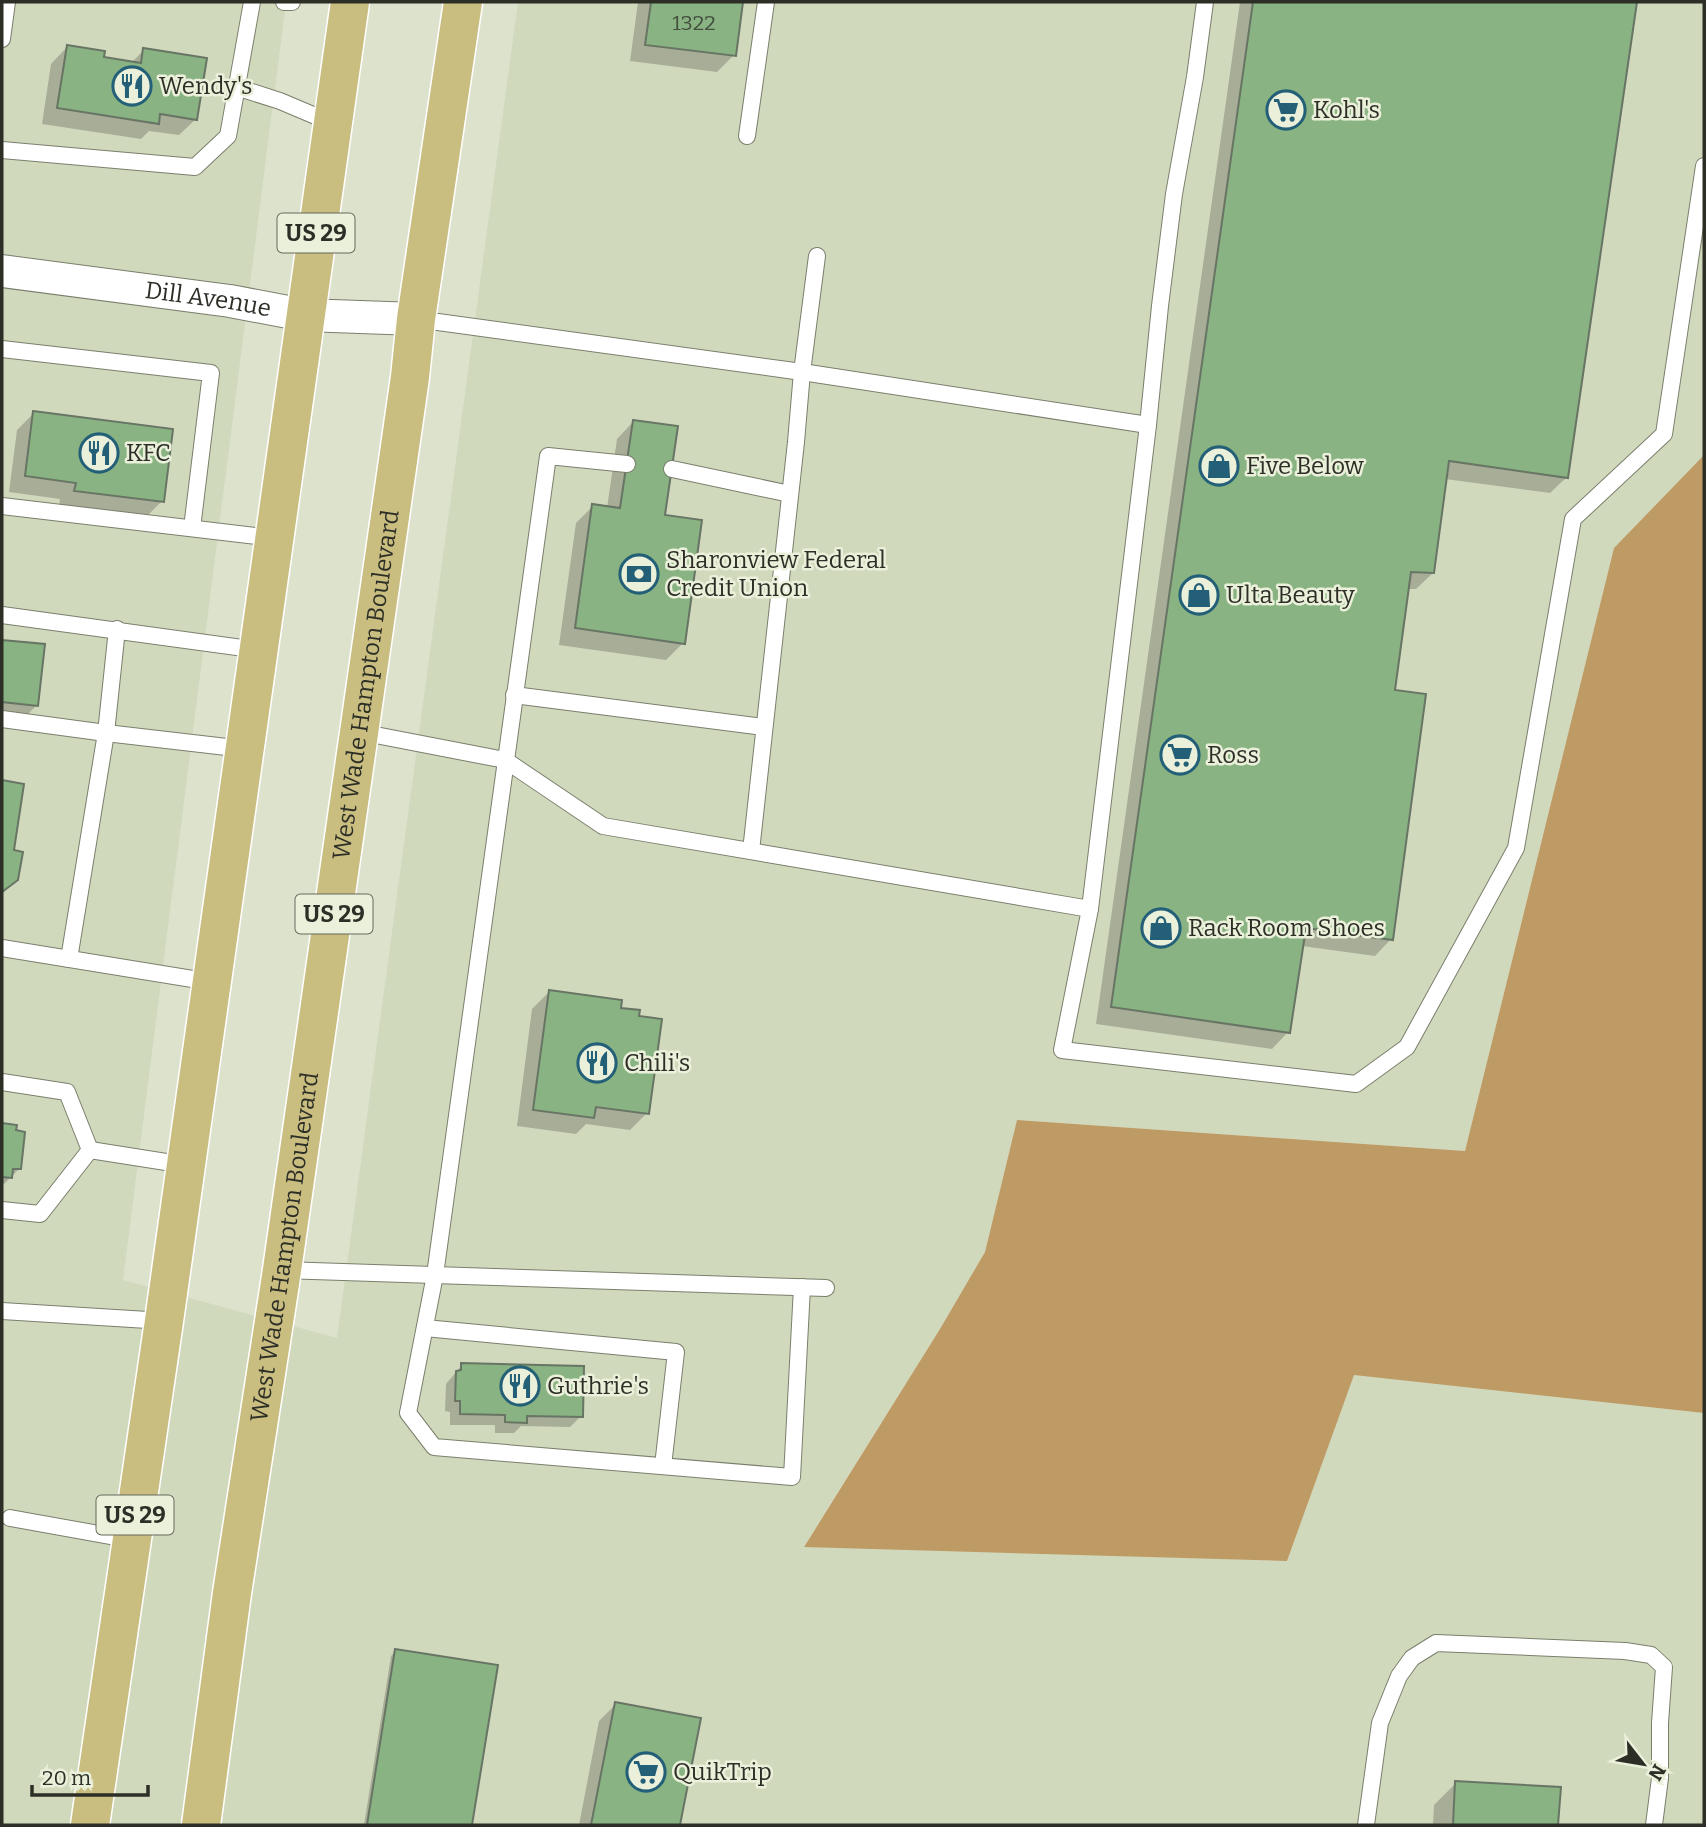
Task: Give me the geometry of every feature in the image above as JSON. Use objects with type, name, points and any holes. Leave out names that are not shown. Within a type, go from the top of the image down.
[{"type":"main road","name":"US 29","points":[[90,1825],[350,2]]},
{"type":"main road","name":"West Wade Hampton Boulevard","points":[[201,1825],[234,1579],[282,1270],[463,2]]},
{"type":"street","name":"Dill Avenue","points":[[2,271],[230,301],[304,315],[416,319]]},
{"type":"lane","points":[[2,39],[7,2]]},
{"type":"lane","points":[[2,150],[195,167],[228,136],[252,2]]},
{"type":"lane","points":[[284,2],[292,2]]},
{"type":"lane","points":[[747,136],[766,2]]},
{"type":"lane","points":[[1205,2],[1174,194],[1090,909],[1062,1050],[1356,1084],[1407,1047],[1516,848],[1573,519],[1664,434],[1704,166]]},
{"type":"lane","points":[[236,87],[280,101],[332,123]]},
{"type":"lane","points":[[751,851],[802,372],[817,256]]},
{"type":"lane","points":[[416,319],[802,372],[1148,425]]},
{"type":"lane","points":[[2,349],[211,373],[192,528]]},
{"type":"lane","points":[[626,464],[548,456],[435,1275],[408,1413],[434,1447],[792,1477],[802,1287]]},
{"type":"lane","points":[[672,469],[790,494]]},
{"type":"lane","points":[[2,506],[273,538]]},
{"type":"lane","points":[[2,615],[258,650]]},
{"type":"lane","points":[[69,959],[106,733],[117,629]]},
{"type":"lane","points":[[514,695],[764,727]]},
{"type":"lane","points":[[2,719],[244,750]]},
{"type":"lane","points":[[360,732],[505,760],[603,826],[1090,909]]},
{"type":"lane","points":[[2,948],[211,982]]},
{"type":"lane","points":[[2,1082],[66,1091],[90,1150]]},
{"type":"lane","points":[[90,1150],[186,1166]]},
{"type":"lane","points":[[2,1210],[40,1214],[90,1150]]},
{"type":"lane","points":[[282,1270],[826,1288]]},
{"type":"lane","points":[[2,1311],[164,1321]]},
{"type":"lane","points":[[425,1328],[676,1352],[663,1466]]},
{"type":"lane","points":[[9,1518],[132,1540]]},
{"type":"lane","points":[[1366,1825],[1380,1723],[1399,1676],[1412,1658],[1436,1643],[1625,1651],[1651,1656],[1664,1667],[1660,1777],[1654,1825]]},
{"type":"shaded area","points":[[2,2],[286,2],[123,1280],[337,1338],[518,2],[1704,2],[1704,455],[1614,548],[1465,1151],[1017,1120],[985,1252],[804,1546],[1287,1561],[1354,1374],[1704,1413],[1704,1825],[2,1825]]},
{"type":"shaded area","points":[[1704,455],[1704,1413],[1354,1375],[1287,1561],[804,1547],[985,1252],[1017,1120],[1465,1151],[1614,548]]},
{"type":"building","points":[[651,2],[743,2],[736,56],[645,45]]},
{"type":"building","points":[[1253,2],[1637,2],[1568,478],[1449,461],[1434,573],[1411,572],[1395,690],[1426,694],[1393,940],[1306,928],[1290,1033],[1111,1007]]},
{"type":"building","name":"Wendy's","points":[[67,45],[105,51],[104,57],[141,63],[143,48],[207,58],[197,120],[160,114],[159,124],[57,108]]},
{"type":"building","name":"KFC","points":[[33,411],[173,429],[164,502],[74,491],[76,483],[25,476]]},
{"type":"building","name":"Sharonview Federal Credit Union","points":[[633,420],[678,426],[665,515],[702,520],[685,644],[575,628],[592,504],[620,508]]},
{"type":"building","points":[[2,640],[45,644],[38,706],[2,702]]},
{"type":"building","points":[[2,780],[24,784],[14,850],[23,852],[18,880],[2,892]]},
{"type":"building","name":"Chili's","points":[[549,990],[622,1000],[621,1008],[640,1010],[639,1016],[662,1019],[649,1114],[596,1107],[594,1118],[533,1110]]},
{"type":"building","points":[[2,1123],[17,1125],[16,1130],[25,1132],[21,1169],[13,1169],[12,1178],[2,1177]]},
{"type":"building","name":"Guthrie's","points":[[461,1363],[584,1366],[583,1417],[527,1416],[527,1423],[505,1422],[505,1415],[460,1414],[460,1401],[455,1401],[456,1371],[461,1370]]},
{"type":"building","points":[[395,1649],[498,1665],[472,1825],[367,1825]]},
{"type":"building","name":"QuikTrip","points":[[615,1702],[701,1718],[680,1825],[591,1825]]},
{"type":"building","points":[[1455,1781],[1561,1787],[1558,1825],[1453,1825]]},
{"type":"place","name":"Wendy's","points":[[132,86]]},
{"type":"place","name":"Kohl's","points":[[1286,110]]},
{"type":"place","name":"KFC","points":[[99,453]]},
{"type":"place","name":"Five Below","points":[[1219,466]]},
{"type":"place","name":"Sharonview Federal Credit Union","points":[[639,574]]},
{"type":"place","name":"Ulta Beauty","points":[[1199,595]]},
{"type":"place","name":"Ross","points":[[1180,755]]},
{"type":"place","name":"Rack Room Shoes","points":[[1161,928]]},
{"type":"place","name":"Chili's","points":[[597,1063]]},
{"type":"place","name":"Guthrie's","points":[[520,1386]]},
{"type":"place","name":"QuikTrip","points":[[646,1772]]}]
